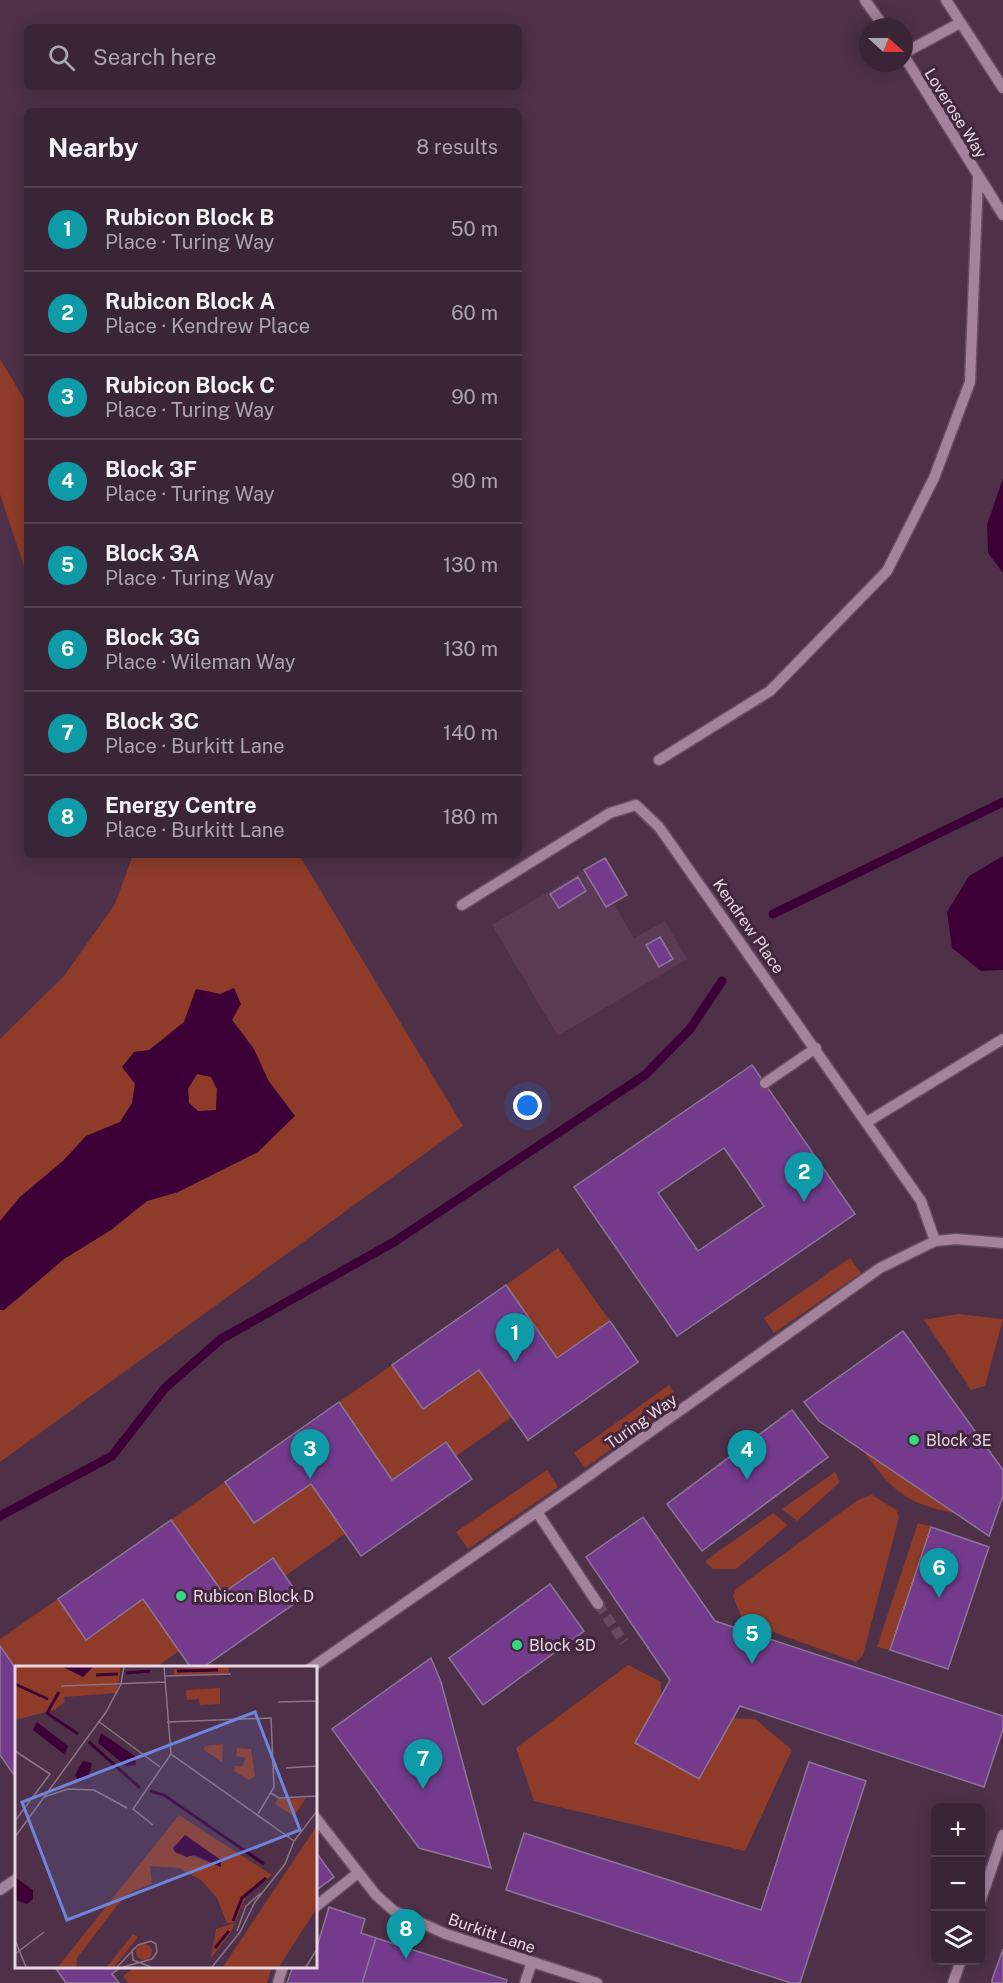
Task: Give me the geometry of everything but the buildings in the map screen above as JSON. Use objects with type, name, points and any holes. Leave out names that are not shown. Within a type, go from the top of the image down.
[{"type":"street","points":[[866,0],[878,18]]},
{"type":"street","points":[[946,0],[1003,88]]},
{"type":"street","points":[[913,49],[960,23]]},
{"type":"street","name":"Loverose Way","points":[[913,69],[1003,215]]},
{"type":"street","points":[[659,760],[770,691],[887,571],[934,478],[970,382],[978,176]]},
{"type":"street","name":"Kendrew Place","points":[[462,905],[610,813],[636,804],[659,826],[867,1122],[921,1201],[936,1241]]},
{"type":"street","points":[[867,1122],[1003,1039]]},
{"type":"street","points":[[765,1083],[816,1048]]},
{"type":"street","name":"Turing Way","points":[[314,1666],[537,1512],[880,1268],[936,1241],[956,1239],[1003,1243]]},
{"type":"street","points":[[537,1512],[598,1604]]},
{"type":"street","name":"Burkitt Lane","points":[[316,1818],[358,1874],[394,1911],[446,1934],[597,1983]]},
{"type":"street","points":[[985,1890],[1003,1835]]},
{"type":"street","points":[[316,1906],[358,1874]]},
{"type":"street","points":[[0,1890],[15,1880]]},
{"type":"street","points":[[525,1983],[532,1962]]},
{"type":"street","points":[[953,1983],[959,1965]]},
{"type":"street","points":[[278,1983],[283,1968]]},
{"type":"shaded area","points":[[0,359],[24,399],[24,566],[0,494]]},
{"type":"shaded area","points":[[1003,478],[1003,573],[988,553],[987,525]]},
{"type":"shaded area","points":[[1003,856],[1003,970],[981,971],[952,948],[947,912],[969,876]]},
{"type":"shaded area","points":[[132,858],[301,858],[463,1126],[0,1462],[0,1310],[4,1310],[64,1259],[111,1230],[147,1201],[178,1192],[216,1171],[294,1116],[268,1080],[254,1049],[232,1020],[234,988],[220,994],[196,989],[185,1022],[149,1050],[134,1052],[135,1084],[132,1103],[120,1122],[86,1136],[63,1161],[20,1197],[0,1221],[0,1039],[64,976],[115,904]]},
{"type":"shaded area","points":[[605,858],[627,895],[613,903],[634,938],[665,921],[687,959],[558,1036],[492,925]]},
{"type":"shaded area","points":[[234,988],[241,1004],[232,1020],[254,1049],[268,1080],[295,1116],[258,1152],[178,1192],[147,1201],[111,1230],[64,1259],[4,1310],[0,1310],[0,1221],[20,1197],[63,1161],[86,1136],[120,1122],[132,1103],[135,1084],[122,1067],[134,1052],[149,1050],[184,1022],[196,989],[220,994]],"holes":[[[197,1074],[211,1077],[217,1089],[216,1110],[198,1111],[189,1103],[188,1089]]]},
{"type":"shaded area","points":[[196,1074],[211,1077],[217,1089],[216,1111],[198,1111],[189,1103],[188,1089]]},
{"type":"shaded area","points":[[558,1248],[610,1321],[557,1358],[506,1285]]},
{"type":"shaded area","points":[[850,1258],[861,1273],[774,1333],[764,1318]]},
{"type":"shaded area","points":[[958,1314],[1003,1319],[985,1386],[971,1390],[924,1320]]},
{"type":"shaded area","points":[[392,1365],[423,1409],[479,1370],[512,1417],[456,1456],[446,1442],[392,1480],[339,1402]]},
{"type":"shaded area","points":[[669,1385],[679,1400],[585,1468],[574,1453]]},
{"type":"shaded area","points":[[861,1448],[954,1513],[922,1504],[899,1492],[881,1474]]},
{"type":"shaded area","points":[[547,1470],[558,1487],[468,1549],[456,1532]]},
{"type":"shaded area","points":[[835,1472],[840,1482],[797,1521],[782,1509]]},
{"type":"shaded area","points":[[225,1482],[254,1523],[311,1484],[346,1533],[285,1576],[272,1558],[223,1593],[171,1520]]},
{"type":"shaded area","points":[[872,1495],[896,1510],[899,1517],[863,1655],[856,1662],[743,1621],[733,1596],[736,1589],[858,1500]]},
{"type":"shaded area","points":[[773,1513],[788,1525],[736,1569],[713,1569],[705,1561]]},
{"type":"shaded area","points":[[918,1523],[931,1527],[890,1650],[877,1647]]},
{"type":"shaded area","points":[[58,1599],[86,1640],[143,1599],[179,1651],[158,1666],[15,1668],[0,1646],[0,1639]]},
{"type":"shaded area","points":[[628,1665],[661,1682],[661,1697],[635,1743],[699,1779],[733,1718],[755,1719],[792,1750],[745,1851],[534,1801],[516,1748]]},
{"type":"shaded area","points":[[134,1968],[272,1968],[267,1983],[128,1983],[123,1976]]},
{"type":"waterway","points":[[773,914],[1003,802]]},
{"type":"waterway","points":[[0,1516],[112,1456],[165,1388],[221,1339],[394,1242],[645,1075],[690,1029],[722,981]]},
{"type":"tunnel","points":[[598,1604],[624,1642]]},
{"type":"place","name":"Rubicon Block A","points":[[804,1202]]},
{"type":"place","name":"Rubicon Block B","points":[[515,1363]]},
{"type":"place","name":"Block 3E","points":[[914,1440]]},
{"type":"place","name":"Rubicon Block C","points":[[310,1479]]},
{"type":"place","name":"Block 3F","points":[[747,1480]]},
{"type":"place","name":"Rubicon Block D","points":[[181,1596]]},
{"type":"place","name":"Block 3G","points":[[939,1598]]},
{"type":"place","name":"Block 3D","points":[[517,1645]]},
{"type":"place","name":"Block 3A","points":[[752,1664]]},
{"type":"place","name":"Block 3C","points":[[423,1789]]},
{"type":"place","name":"Energy Centre","points":[[406,1959]]}]
